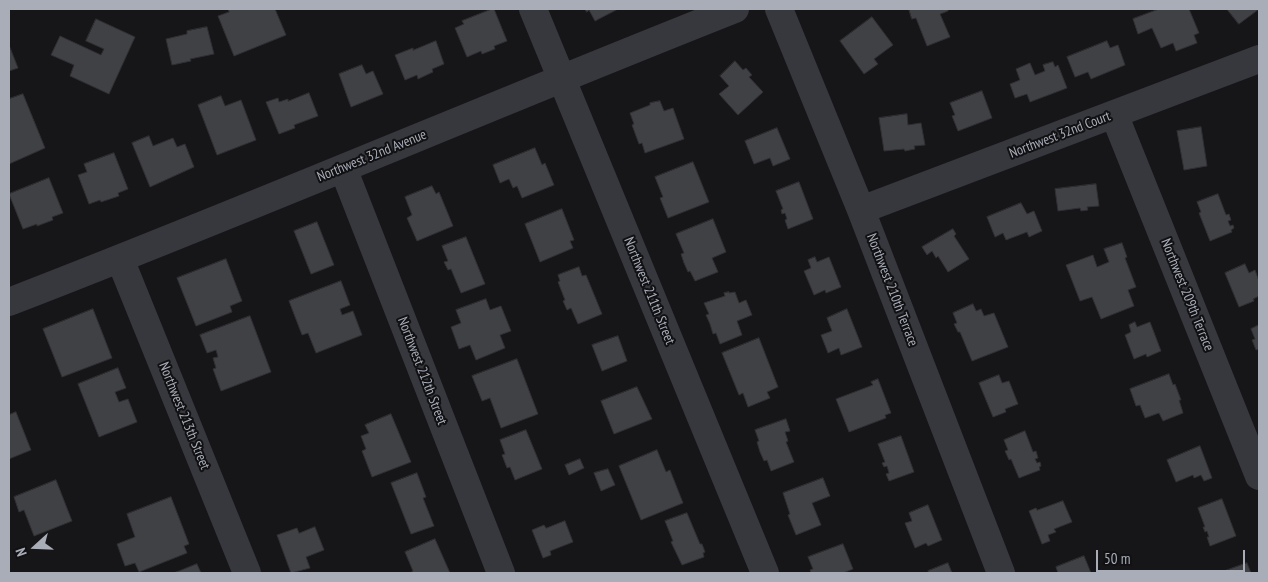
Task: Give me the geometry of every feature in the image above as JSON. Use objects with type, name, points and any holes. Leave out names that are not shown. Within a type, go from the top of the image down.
[{"type":"street","name":"Northwest 211th Street","points":[[533,9],[765,573]]},
{"type":"street","name":"Northwest 32nd Avenue","points":[[9,302],[120,259],[562,77],[736,9]]},
{"type":"street","name":"Northwest 210th Terrace","points":[[779,9],[861,210],[1001,573]]},
{"type":"street","name":"Northwest 32nd Court","points":[[861,210],[1259,59]]},
{"type":"street","name":"Northwest 209th Terrace","points":[[1114,114],[1259,476]]},
{"type":"street","name":"Northwest 212th Street","points":[[343,168],[501,573]]},
{"type":"street","name":"Northwest 213th Street","points":[[120,259],[247,573]]},
{"type":"building","points":[[228,9],[275,9],[286,35],[234,56],[218,16],[229,12]]},
{"type":"building","points":[[494,9],[507,41],[494,46],[495,49],[482,54],[481,51],[467,57],[455,28],[464,24],[462,21]]},
{"type":"building","points":[[585,9],[618,9],[595,21],[589,10],[587,12]]},
{"type":"building","points":[[909,9],[948,9],[948,11],[940,14],[950,37],[927,46],[916,18],[912,19]]},
{"type":"building","points":[[1159,9],[1189,9],[1199,33],[1194,35],[1197,43],[1176,51],[1173,43],[1161,48],[1152,28],[1138,34],[1133,19]]},
{"type":"building","points":[[1227,9],[1259,9],[1239,24]]},
{"type":"building","points":[[872,17],[893,45],[874,59],[878,64],[864,74],[840,41]]},
{"type":"building","points":[[96,19],[135,37],[109,94],[70,76],[74,65],[51,55],[60,36],[101,55],[104,49],[86,41]]},
{"type":"building","points":[[207,27],[214,54],[172,65],[166,39],[187,34],[187,31]]},
{"type":"building","points":[[436,41],[444,64],[432,69],[433,72],[418,79],[417,75],[405,80],[395,55]]},
{"type":"building","points":[[1107,41],[1110,48],[1118,45],[1125,65],[1091,79],[1088,72],[1075,77],[1067,57]]},
{"type":"building","points":[[9,45],[18,68],[9,71]]},
{"type":"building","points":[[735,61],[743,70],[746,68],[752,75],[749,77],[763,92],[738,115],[719,94],[729,86],[720,76]]},
{"type":"building","points":[[1053,62],[1055,67],[1058,65],[1067,88],[1030,102],[1027,94],[1015,98],[1010,84],[1020,80],[1016,69],[1030,63],[1035,75],[1045,71],[1043,65]]},
{"type":"building","points":[[362,65],[366,74],[373,71],[383,94],[351,107],[339,74]]},
{"type":"building","points":[[982,91],[992,118],[958,131],[952,116],[955,115],[950,103]]},
{"type":"building","points":[[309,93],[318,116],[294,125],[295,128],[279,134],[266,102],[278,98],[279,102],[288,99],[288,101]]},
{"type":"building","points":[[23,94],[45,148],[9,164],[9,99]]},
{"type":"building","points":[[221,96],[225,106],[241,100],[256,140],[217,155],[198,105]]},
{"type":"building","points":[[660,101],[664,111],[673,108],[684,139],[645,153],[642,143],[639,144],[630,113],[650,105],[650,103]]},
{"type":"building","points":[[907,114],[908,125],[921,123],[925,145],[914,146],[915,149],[905,151],[904,149],[884,151],[879,118]]},
{"type":"building","points":[[1201,127],[1207,166],[1184,170],[1177,131]]},
{"type":"building","points":[[777,128],[790,159],[773,166],[770,158],[754,164],[745,141]]},
{"type":"building","points":[[149,136],[153,146],[173,138],[177,147],[185,144],[194,167],[150,187],[132,143]]},
{"type":"building","points":[[535,148],[542,165],[545,163],[554,185],[522,198],[517,186],[513,188],[509,179],[500,183],[493,165]]},
{"type":"building","points":[[114,153],[128,189],[118,193],[119,196],[89,204],[78,175],[87,172],[84,164]]},
{"type":"building","points":[[693,162],[709,202],[668,218],[660,198],[663,197],[655,177]]},
{"type":"building","points":[[49,178],[63,213],[52,217],[53,220],[23,229],[9,194]]},
{"type":"building","points":[[799,182],[813,219],[788,229],[785,220],[787,219],[785,213],[782,214],[781,210],[783,209],[776,191]]},
{"type":"building","points":[[1096,184],[1099,206],[1087,207],[1088,210],[1081,211],[1080,208],[1058,211],[1055,189]]},
{"type":"building","points":[[432,186],[436,194],[439,192],[453,226],[417,241],[407,218],[412,215],[405,197]]},
{"type":"building","points":[[1218,194],[1226,215],[1229,214],[1231,220],[1228,221],[1230,226],[1233,225],[1234,228],[1231,230],[1232,232],[1210,241],[1199,213],[1201,212],[1197,202]]},
{"type":"building","points":[[1021,203],[1027,214],[1034,211],[1042,231],[1029,237],[1027,232],[1006,240],[1003,233],[995,237],[987,217]]},
{"type":"building","points":[[562,209],[574,240],[570,241],[573,248],[540,262],[525,224]]},
{"type":"building","points":[[713,219],[726,252],[712,258],[718,272],[695,281],[684,263],[681,254],[684,253],[676,234]]},
{"type":"building","points":[[317,222],[334,265],[311,274],[294,231]]},
{"type":"building","points":[[953,229],[956,234],[954,236],[969,259],[948,272],[938,256],[936,258],[932,251],[927,255],[922,247]]},
{"type":"building","points":[[466,237],[485,284],[461,293],[451,269],[448,270],[444,262],[448,261],[442,246]]},
{"type":"building","points":[[1122,243],[1127,257],[1125,258],[1136,287],[1128,290],[1134,306],[1101,319],[1092,297],[1080,301],[1066,265],[1093,255],[1097,267],[1109,262],[1104,249]]},
{"type":"building","points":[[815,257],[817,262],[829,257],[841,287],[826,293],[825,290],[814,295],[804,271],[811,268],[808,260]]},
{"type":"building","points":[[226,259],[242,301],[230,306],[232,312],[196,326],[177,278]]},
{"type":"building","points":[[1245,264],[1249,273],[1255,270],[1259,281],[1259,296],[1253,299],[1254,301],[1239,307],[1225,273]]},
{"type":"building","points":[[579,267],[582,276],[586,275],[602,314],[578,324],[571,308],[567,310],[563,301],[565,300],[558,282],[560,281],[558,275]]},
{"type":"building","points":[[341,281],[350,305],[340,309],[342,315],[353,311],[362,335],[316,353],[308,333],[302,335],[289,301]]},
{"type":"building","points":[[735,292],[739,303],[746,300],[752,315],[737,321],[742,335],[720,344],[716,333],[713,334],[706,315],[709,314],[704,303],[725,296],[724,293]]},
{"type":"building","points":[[486,299],[490,310],[501,306],[511,331],[500,335],[505,348],[476,360],[470,345],[459,349],[451,327],[461,323],[456,310]]},
{"type":"building","points":[[973,304],[976,311],[981,309],[984,316],[994,313],[1008,347],[972,361],[960,332],[958,332],[954,324],[957,323],[953,313]]},
{"type":"building","points":[[93,309],[112,358],[62,377],[43,329]]},
{"type":"building","points":[[847,309],[862,347],[841,355],[839,348],[828,353],[821,335],[832,331],[827,318]]},
{"type":"building","points":[[250,316],[271,372],[221,391],[213,369],[216,368],[213,358],[218,357],[216,350],[207,353],[200,335]]},
{"type":"building","points":[[1135,322],[1137,327],[1150,322],[1161,351],[1147,357],[1146,354],[1134,359],[1125,335],[1131,332],[1129,325]]},
{"type":"building","points":[[1259,325],[1259,349],[1256,350],[1252,340],[1255,339],[1251,329]]},
{"type":"building","points":[[618,336],[627,361],[602,371],[592,345]]},
{"type":"building","points":[[759,338],[778,387],[767,392],[770,398],[748,407],[743,393],[739,395],[722,353]]},
{"type":"building","points":[[517,359],[538,414],[501,428],[490,398],[482,401],[472,376]]},
{"type":"building","points":[[118,368],[126,388],[115,392],[119,402],[128,399],[137,422],[99,437],[78,384]]},
{"type":"building","points":[[1169,374],[1181,400],[1179,400],[1183,413],[1163,421],[1159,413],[1145,418],[1140,405],[1136,406],[1130,389]]},
{"type":"building","points":[[999,375],[1002,383],[1009,381],[1018,404],[1005,409],[1006,412],[993,417],[979,383]]},
{"type":"building","points":[[878,379],[891,413],[885,415],[886,418],[849,432],[836,399],[873,385],[871,382]]},
{"type":"building","points":[[637,387],[652,419],[614,434],[601,401]]},
{"type":"building","points":[[16,412],[31,450],[9,459],[9,415]]},
{"type":"building","points":[[391,414],[411,462],[372,477],[362,451],[366,449],[361,436],[369,433],[365,425]]},
{"type":"building","points":[[786,419],[790,431],[785,432],[788,441],[786,442],[794,462],[771,471],[767,460],[764,461],[760,452],[755,430]]},
{"type":"building","points":[[526,430],[542,469],[515,480],[510,467],[507,468],[502,455],[505,454],[500,440]]},
{"type":"building","points":[[1025,431],[1033,452],[1036,451],[1038,458],[1035,459],[1037,463],[1040,462],[1041,466],[1039,467],[1040,470],[1019,478],[1011,459],[1009,460],[1005,451],[1008,450],[1004,440]]},
{"type":"building","points":[[901,436],[914,472],[889,481],[886,474],[889,473],[887,466],[884,467],[882,463],[885,462],[878,444]]},
{"type":"building","points":[[1200,446],[1212,478],[1204,481],[1201,475],[1194,478],[1193,475],[1176,482],[1167,460]]},
{"type":"building","points":[[657,450],[666,472],[670,470],[683,503],[641,520],[619,466]]},
{"type":"building","points":[[580,459],[584,468],[569,475],[565,465]]},
{"type":"building","points":[[608,469],[615,485],[601,491],[594,473]]},
{"type":"building","points":[[417,473],[426,497],[423,498],[434,526],[411,534],[391,483]]},
{"type":"building","points":[[823,478],[830,496],[812,503],[821,525],[796,535],[788,515],[790,514],[783,493]]},
{"type":"building","points":[[56,480],[72,521],[34,536],[24,510],[19,512],[14,497]]},
{"type":"building","points":[[171,497],[189,544],[184,546],[187,553],[139,572],[135,563],[125,566],[117,544],[135,537],[127,514]]},
{"type":"building","points":[[1222,499],[1236,536],[1210,546],[1207,537],[1209,537],[1203,527],[1205,527],[1198,508]]},
{"type":"building","points":[[1063,501],[1072,522],[1054,529],[1056,532],[1048,535],[1050,541],[1042,544],[1029,511]]},
{"type":"building","points":[[928,505],[942,540],[928,546],[926,543],[915,548],[905,523],[912,521],[909,513]]},
{"type":"building","points":[[687,513],[705,552],[703,553],[704,557],[682,565],[671,542],[673,541],[665,521]]},
{"type":"building","points":[[565,521],[573,542],[550,551],[551,555],[543,558],[532,530],[544,525],[546,528]]},
{"type":"building","points":[[315,527],[324,550],[306,557],[310,568],[291,573],[277,535],[297,528],[299,533]]},
{"type":"building","points":[[435,539],[450,573],[410,573],[413,571],[405,552]]},
{"type":"building","points":[[843,544],[853,569],[843,573],[811,573],[810,570],[813,569],[808,557]]},
{"type":"building","points":[[1084,556],[1091,573],[1058,573],[1056,567]]},
{"type":"building","points":[[948,563],[952,573],[929,573],[928,571]]},
{"type":"building","points":[[1247,563],[1251,573],[1226,573],[1225,571]]},
{"type":"building","points":[[197,564],[201,573],[173,573],[179,571]]}]
